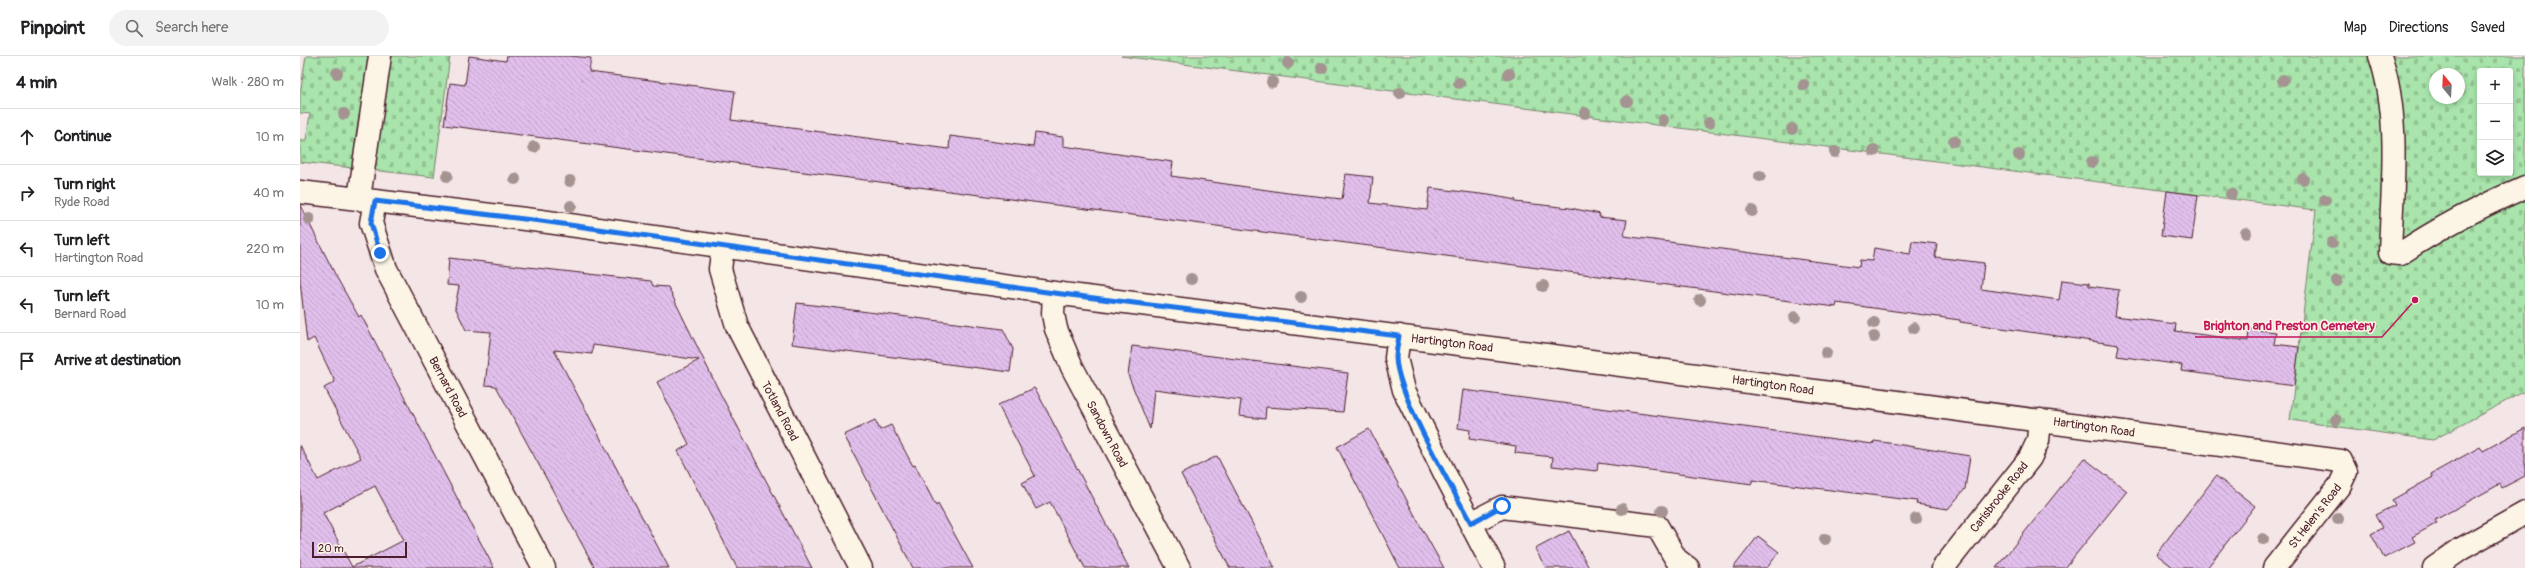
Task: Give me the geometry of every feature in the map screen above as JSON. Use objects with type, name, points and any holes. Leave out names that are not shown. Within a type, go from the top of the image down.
[{"type":"street","name":"Bernard Road","points":[[380,56],[372,95],[367,200],[371,223],[386,269],[544,568]]},
{"type":"street","points":[[2380,56],[2387,76],[2391,114],[2390,253],[2400,254],[2436,230],[2487,203],[2525,187]]},
{"type":"street","name":"Hartington Road","points":[[300,192],[541,221],[1054,293],[1399,336],[2341,461]]},
{"type":"street","name":"Totland Road","points":[[723,247],[720,269],[737,326],[861,568]]},
{"type":"street","name":"Sandown Road","points":[[1054,293],[1053,314],[1056,329],[1072,367],[1179,568]]},
{"type":"street","points":[[1399,336],[1396,358],[1401,381],[1419,421],[1494,568]]},
{"type":"street","name":"Carisbrooke Road","points":[[1943,568],[2030,458],[2038,441],[2040,420]]},
{"type":"street","name":"St Helen's Road","points":[[2274,568],[2340,485],[2346,472],[2341,461]]},
{"type":"street","points":[[1471,523],[1502,506],[1657,526],[1676,560],[1688,568]]},
{"type":"street","points":[[2434,568],[2461,549],[2525,513]]},
{"type":"green space","points":[[306,56],[450,56],[434,177],[300,162],[300,139],[306,140],[310,114],[300,113],[300,95]]},
{"type":"green space","points":[[1121,56],[2525,56],[2525,391],[2433,440],[2290,420],[2316,210]]},
{"type":"building","points":[[469,56],[506,61],[507,56],[570,56],[591,58],[589,72],[735,91],[731,120],[949,149],[950,136],[1033,147],[1035,133],[1063,137],[1063,146],[1173,162],[1171,176],[1288,193],[1342,199],[1346,174],[1373,177],[1370,203],[1427,210],[1430,188],[1489,195],[1516,200],[1515,202],[1570,208],[1600,214],[1599,217],[1627,220],[1624,236],[1859,267],[1860,260],[1872,261],[1874,248],[1910,254],[1912,241],[1937,244],[1935,257],[1984,263],[1981,289],[2059,300],[2062,280],[2089,283],[2089,286],[2119,290],[2115,316],[2176,324],[2175,331],[2248,341],[2249,329],[2276,332],[2274,344],[2299,347],[2294,386],[2181,371],[2182,365],[2117,356],[2119,345],[1960,322],[1960,320],[1837,303],[1836,307],[444,125],[450,83],[465,85]]},
{"type":"building","points":[[2167,191],[2198,195],[2192,240],[2161,236]]},
{"type":"building","points":[[300,205],[337,278],[359,317],[361,315],[494,568],[300,568],[300,445],[318,480],[361,458],[324,388],[335,382],[314,338],[307,342],[300,281]],"holes":[[[375,486],[404,540],[352,567],[323,513]]]},
{"type":"building","points":[[449,258],[651,281],[653,286],[668,287],[720,393],[812,568],[737,568],[678,451],[689,444],[657,382],[699,360],[593,345],[592,354],[554,350],[669,568],[595,568],[496,386],[485,385],[491,332],[466,330],[455,307],[459,286],[447,285]]},
{"type":"building","points":[[797,303],[1003,329],[1013,349],[1010,372],[792,344]]},
{"type":"building","points":[[1132,346],[1348,373],[1343,412],[1266,407],[1265,419],[1239,416],[1241,400],[1154,389],[1150,429],[1128,375]]},
{"type":"building","points":[[1034,388],[1129,568],[1085,568],[1050,502],[1036,509],[1022,483],[1035,476],[998,405]]},
{"type":"building","points":[[1463,390],[1873,444],[1874,441],[1970,456],[1965,489],[1948,509],[1916,504],[1917,501],[1752,480],[1752,484],[1598,463],[1597,471],[1552,466],[1553,457],[1515,453],[1516,446],[1469,439],[1470,430],[1458,428]]},
{"type":"building","points":[[875,420],[880,430],[891,425],[913,466],[915,465],[936,506],[938,504],[973,568],[913,568],[844,435]]},
{"type":"building","points":[[2525,428],[2525,476],[2502,488],[2500,484],[2435,520],[2437,523],[2412,537],[2415,542],[2384,558],[2371,534],[2382,528],[2375,515],[2395,505],[2392,500],[2433,477],[2431,474],[2480,447],[2483,451]]},
{"type":"building","points":[[1369,429],[1444,568],[1400,568],[1337,447]]},
{"type":"building","points":[[1217,456],[1275,568],[1230,568],[1181,474]]},
{"type":"building","points":[[2084,458],[2127,491],[2065,568],[1996,568]]},
{"type":"building","points":[[2216,476],[2255,506],[2207,568],[2174,568],[2156,554]]},
{"type":"building","points":[[1569,531],[1589,568],[1546,568],[1535,549]]},
{"type":"building","points":[[1758,536],[1779,552],[1767,568],[1733,568]]},
{"type":"place","name":"Brighton and Preston Cemetery","points":[[2415,300]]},
{"type":"route","points":[[380,253],[371,223],[375,201],[541,221],[1054,293],[1399,336],[1396,358],[1401,381],[1446,476],[1471,523],[1502,506]]}]
